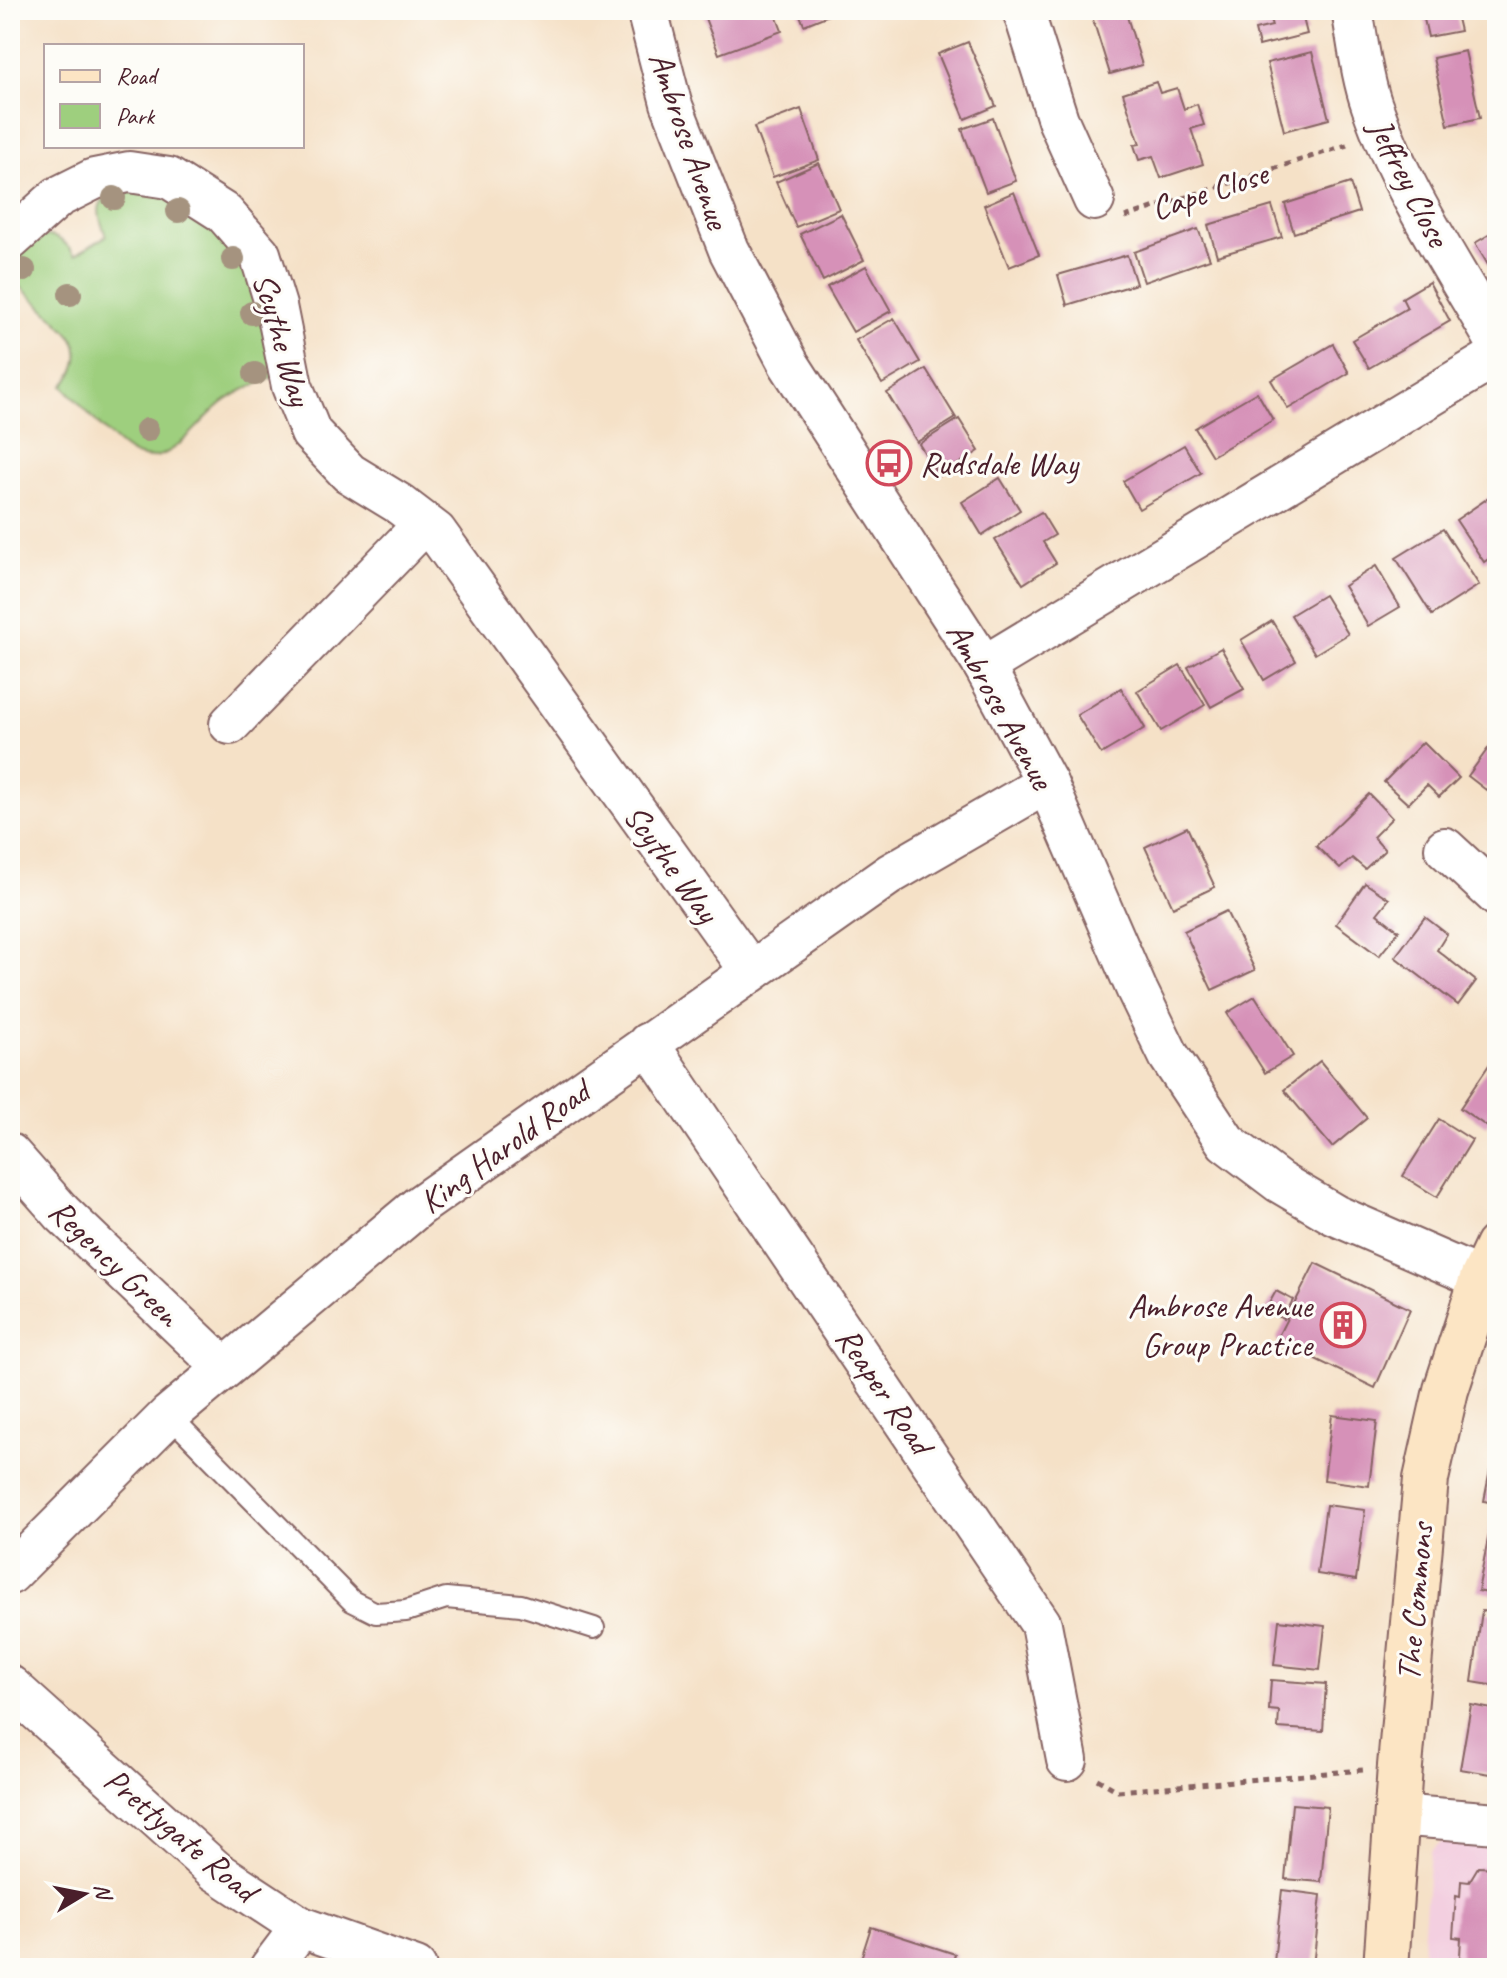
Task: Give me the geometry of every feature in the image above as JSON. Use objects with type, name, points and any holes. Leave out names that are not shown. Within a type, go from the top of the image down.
[{"type":"street","name":"Ambrose Avenue","points":[[647,10],[671,103],[729,250],[789,364],[984,666],[1047,783],[1169,1056],[1226,1142],[1279,1182],[1335,1215],[1490,1263]]},
{"type":"street","points":[[1023,10],[1058,120],[1094,200]]},
{"type":"street","name":"Jeffrey Close","points":[[1352,10],[1370,102],[1382,133],[1419,207],[1497,343]]},
{"type":"street","name":"Scythe Way","points":[[10,240],[58,197],[94,179],[129,172],[169,178],[224,213],[260,254],[276,306],[292,386],[311,433],[349,473],[398,503],[436,532],[750,970]]},
{"type":"street","points":[[984,666],[1497,356]]},
{"type":"street","points":[[230,724],[424,524]]},
{"type":"street","name":"King Harold Road","points":[[10,1574],[169,1415],[419,1206],[890,874],[1047,783]]},
{"type":"street","points":[[1445,848],[1497,896]]},
{"type":"street","name":"Reaper Road","points":[[648,1043],[1041,1624],[1067,1760]]},
{"type":"street","name":"Regency Green","points":[[10,1154],[62,1213],[223,1367]]},
{"type":"street","name":"The Commons","points":[[1386,1968],[1400,1766],[1426,1479],[1446,1390],[1490,1263]]},
{"type":"street","name":"Prettygate Road","points":[[10,1686],[216,1871],[301,1927],[416,1968]]},
{"type":"street","points":[[1396,1815],[1497,1823]]},
{"type":"street","points":[[270,1968],[301,1927]]},
{"type":"lane","points":[[169,1415],[352,1601],[376,1613],[406,1611],[446,1598],[521,1605],[594,1628]]},
{"type":"path","name":"Cape Close","points":[[1094,200],[1124,217],[1382,133]]},
{"type":"path","points":[[1067,1760],[1118,1791],[1400,1766]]},
{"type":"shaded area","points":[[1448,1837],[1497,1842],[1497,1968],[1421,1968],[1430,1851]]},
{"type":"green space","points":[[123,189],[166,194],[203,211],[249,259],[275,377],[231,397],[179,444],[153,457],[139,456],[124,448],[63,386],[76,364],[74,340],[10,277],[10,263],[27,246],[42,237],[58,238],[75,255],[106,236],[100,220],[100,207],[106,197]]},
{"type":"building","points":[[712,10],[774,10],[782,31],[719,54],[703,13]]},
{"type":"building","points":[[798,10],[841,10],[804,25]]},
{"type":"building","points":[[1090,10],[1125,10],[1142,65],[1110,74]]},
{"type":"building","points":[[1268,10],[1301,10],[1307,34],[1259,46],[1255,30],[1272,26]]},
{"type":"building","points":[[1422,10],[1455,10],[1460,31],[1428,37]]},
{"type":"building","points":[[968,42],[996,106],[965,119],[938,54]]},
{"type":"building","points":[[1465,51],[1480,118],[1448,125],[1433,58]]},
{"type":"building","points":[[1312,52],[1329,119],[1284,131],[1267,63]]},
{"type":"building","points":[[1156,82],[1160,93],[1177,88],[1184,109],[1197,104],[1204,125],[1191,129],[1203,164],[1161,178],[1153,156],[1139,160],[1134,145],[1140,144],[1123,93]]},
{"type":"building","points":[[801,109],[819,160],[773,177],[754,127]]},
{"type":"building","points":[[993,118],[1016,181],[986,192],[962,129]]},
{"type":"building","points":[[819,163],[839,209],[796,227],[776,182]]},
{"type":"building","points":[[1350,183],[1359,212],[1294,233],[1285,204]]},
{"type":"building","points":[[1014,192],[1039,255],[1009,267],[984,205]]},
{"type":"building","points":[[1272,206],[1282,237],[1217,256],[1208,225]]},
{"type":"building","points":[[841,214],[864,260],[823,281],[800,234]]},
{"type":"building","points":[[1198,229],[1210,259],[1144,282],[1134,252]]},
{"type":"building","points":[[1497,230],[1497,280],[1475,243]]},
{"type":"building","points":[[1127,255],[1136,284],[1067,305],[1058,275]]},
{"type":"building","points":[[866,266],[891,311],[853,332],[827,287]]},
{"type":"building","points":[[1429,282],[1450,321],[1369,368],[1352,340],[1407,308],[1402,298]]},
{"type":"building","points":[[894,318],[920,362],[882,384],[856,340]]},
{"type":"building","points":[[1333,344],[1349,373],[1288,409],[1271,380]]},
{"type":"building","points":[[926,369],[956,418],[917,442],[887,393]]},
{"type":"building","points":[[1257,392],[1273,420],[1212,456],[1195,428]]},
{"type":"building","points":[[959,419],[979,451],[939,476],[919,444]]},
{"type":"building","points":[[1184,445],[1201,473],[1139,509],[1123,481]]},
{"type":"building","points":[[1000,478],[1020,510],[982,535],[962,502]]},
{"type":"building","points":[[1497,492],[1497,553],[1484,562],[1456,520]]},
{"type":"building","points":[[1041,512],[1055,535],[1043,542],[1056,563],[1023,584],[995,540]]},
{"type":"building","points":[[1443,529],[1479,585],[1432,615],[1396,558]]},
{"type":"building","points":[[1376,566],[1400,607],[1368,626],[1344,586]]},
{"type":"building","points":[[1324,595],[1348,634],[1315,654],[1291,615]]},
{"type":"building","points":[[1272,621],[1296,661],[1264,680],[1241,640]]},
{"type":"building","points":[[1221,648],[1244,689],[1211,707],[1188,667]]},
{"type":"building","points":[[1180,665],[1205,705],[1161,731],[1137,691]]},
{"type":"building","points":[[1121,688],[1145,728],[1101,754],[1077,715]]},
{"type":"building","points":[[1497,736],[1497,778],[1486,790],[1468,776]]},
{"type":"building","points":[[1423,742],[1459,778],[1439,797],[1427,785],[1408,804],[1384,782]]},
{"type":"building","points":[[1369,794],[1392,818],[1373,837],[1385,850],[1365,869],[1352,858],[1340,869],[1316,846]]},
{"type":"building","points":[[1187,827],[1215,887],[1173,907],[1145,847]]},
{"type":"building","points":[[1365,883],[1389,899],[1377,914],[1399,931],[1379,956],[1336,924]]},
{"type":"building","points":[[1226,911],[1255,970],[1212,990],[1184,931]]},
{"type":"building","points":[[1425,917],[1447,934],[1437,950],[1476,981],[1458,1005],[1395,957]]},
{"type":"building","points":[[1255,996],[1293,1056],[1265,1073],[1227,1013]]},
{"type":"building","points":[[1497,1053],[1497,1110],[1486,1126],[1460,1108]]},
{"type":"building","points":[[1320,1061],[1367,1118],[1332,1147],[1284,1090]]},
{"type":"building","points":[[1439,1119],[1472,1140],[1437,1197],[1403,1176]]},
{"type":"building","name":"Ambrose Avenue Group Practice","points":[[1315,1263],[1410,1309],[1375,1388],[1276,1340]]},
{"type":"building","points":[[1276,1291],[1293,1300],[1283,1319],[1266,1309]]},
{"type":"building","points":[[1332,1415],[1377,1421],[1369,1486],[1324,1480]]},
{"type":"building","points":[[1490,1470],[1497,1471],[1497,1504],[1484,1501]]},
{"type":"building","points":[[1326,1505],[1365,1510],[1356,1580],[1317,1574]]},
{"type":"building","points":[[1491,1523],[1497,1524],[1497,1595],[1478,1591]]},
{"type":"building","points":[[1482,1611],[1497,1613],[1497,1686],[1472,1682]]},
{"type":"building","points":[[1279,1620],[1325,1626],[1320,1670],[1274,1665]]},
{"type":"building","points":[[1271,1680],[1326,1684],[1323,1731],[1278,1728],[1279,1711],[1269,1710]]},
{"type":"building","points":[[1471,1705],[1497,1710],[1497,1775],[1460,1769]]},
{"type":"building","points":[[1292,1804],[1328,1807],[1321,1882],[1285,1879]]},
{"type":"building","points":[[1478,1867],[1497,1868],[1497,1968],[1469,1968],[1460,1956],[1461,1938],[1453,1937],[1456,1896],[1460,1897],[1461,1881],[1469,1882]]},
{"type":"building","points":[[1282,1890],[1321,1895],[1313,1966],[1274,1962]]},
{"type":"building","points":[[871,1927],[955,1954],[951,1968],[858,1968]]},
{"type":"place","name":"Rudsdale Way","points":[[889,463]]},
{"type":"place","name":"Ambrose Avenue Group Practice","points":[[1343,1325]]}]
